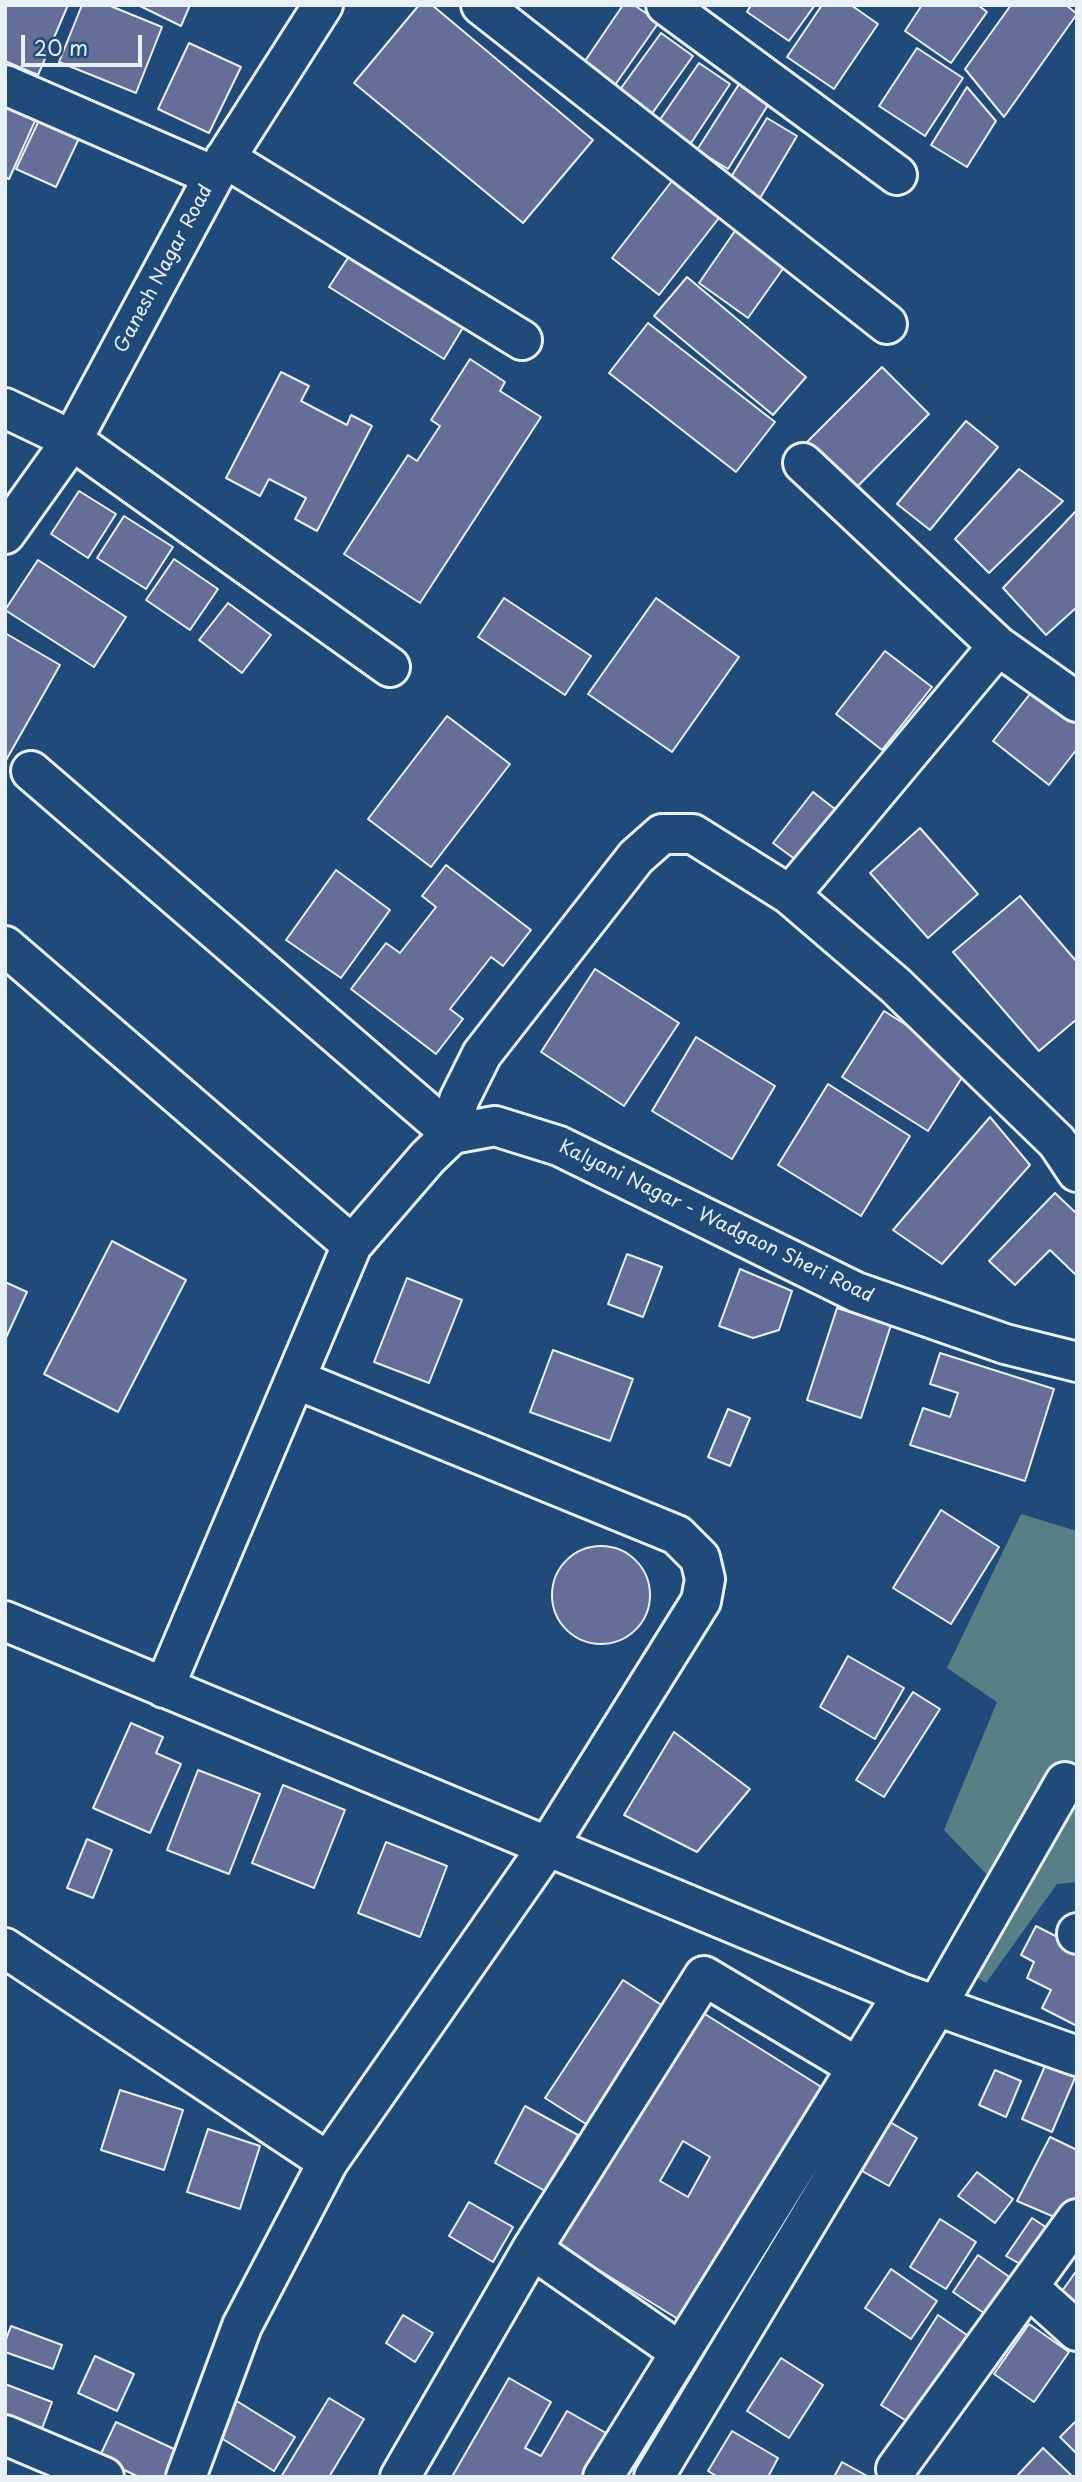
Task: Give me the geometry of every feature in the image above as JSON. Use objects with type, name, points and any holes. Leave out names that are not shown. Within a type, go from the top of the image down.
[{"type":"street","name":"Ganesh Nagar Road","points":[[5,534],[72,440],[219,167],[323,5]]},
{"type":"street","points":[[481,5],[887,324]]},
{"type":"street","points":[[666,5],[897,175]]},
{"type":"street","points":[[5,85],[219,167],[522,340]]},
{"type":"street","points":[[5,408],[72,440],[390,667]]},
{"type":"street","points":[[803,463],[998,646],[1077,702]]},
{"type":"street","points":[[790,895],[998,646]]},
{"type":"street","points":[[31,771],[452,1134]]},
{"type":"street","points":[[164,1688],[352,1245],[428,1157],[452,1134],[459,1100],[482,1054],[636,857],[662,834],[693,834],[790,895],[895,985],[1057,1142],[1077,1172]]},
{"type":"street","points":[[5,946],[352,1245]]},
{"type":"street","name":"Kalyani Nagar - Wadgaon Sheri Road","points":[[452,1134],[495,1126],[559,1146],[856,1292],[1004,1344],[1077,1362]]},
{"type":"street","points":[[186,2477],[242,2326],[327,2162],[548,1846],[701,1601],[705,1579],[700,1558],[677,1535],[295,1379]]},
{"type":"street","points":[[5,1621],[920,2000],[1077,2056]]},
{"type":"street","points":[[603,2477],[857,2067],[920,2000],[1003,1892],[1065,1782]]},
{"type":"street","points":[[5,1948],[327,2162]]},
{"type":"street","points":[[400,2477],[532,2249],[704,1976],[857,2067]]},
{"type":"street","points":[[654,2477],[920,2000]]},
{"type":"street","points":[[896,2469],[1077,2219]]},
{"type":"street","points":[[532,2249],[680,2352]]},
{"type":"street","points":[[1028,2287],[1077,2331]]},
{"type":"street","points":[[5,2435],[104,2477]]},
{"type":"green space","points":[[1021,1514],[1077,1531],[1077,1882],[1057,1884],[986,1983],[951,1961],[991,1879],[944,1830],[997,1702],[947,1668]]},
{"type":"building","points":[[5,5],[68,5],[38,75],[5,61]]},
{"type":"building","points":[[82,5],[108,5],[162,27],[136,93],[59,62]]},
{"type":"building","points":[[138,5],[190,5],[181,26]]},
{"type":"building","points":[[419,5],[432,5],[593,140],[523,223],[354,83]]},
{"type":"building","points":[[623,5],[634,5],[659,22],[615,85],[583,64]]},
{"type":"building","points":[[751,5],[815,5],[789,41],[747,12]]},
{"type":"building","points":[[822,5],[851,5],[878,24],[834,89],[787,57]]},
{"type":"building","points":[[922,5],[978,5],[987,12],[951,63],[905,31]]},
{"type":"building","points":[[1011,5],[1066,5],[1077,14],[1004,117],[965,69]]},
{"type":"building","points":[[661,33],[693,56],[651,115],[619,91]]},
{"type":"building","points":[[189,43],[241,67],[209,133],[158,109]]},
{"type":"building","points":[[917,48],[963,78],[925,136],[879,106]]},
{"type":"building","points":[[699,63],[730,84],[691,143],[659,121]]},
{"type":"building","points":[[748,70],[778,89],[728,169],[697,150]]},
{"type":"building","points":[[967,87],[996,121],[967,167],[931,145]]},
{"type":"building","points":[[5,97],[39,112],[9,179],[5,177]]},
{"type":"building","points":[[41,116],[81,134],[56,187],[16,169]]},
{"type":"building","points":[[767,118],[797,136],[759,200],[728,182]]},
{"type":"building","points":[[679,172],[726,209],[659,295],[612,258]]},
{"type":"building","points":[[737,228],[787,263],[748,318],[699,283]]},
{"type":"building","points":[[353,250],[467,321],[444,359],[329,287]]},
{"type":"building","points":[[687,277],[806,377],[773,415],[654,316]]},
{"type":"building","points":[[648,323],[775,422],[736,472],[609,373]]},
{"type":"building","points":[[470,359],[505,382],[500,391],[541,417],[420,603],[344,554],[408,455],[417,461],[440,426],[431,420]]},
{"type":"building","points":[[882,367],[929,414],[853,491],[806,443]]},
{"type":"building","points":[[281,372],[309,386],[301,401],[347,425],[351,415],[372,426],[317,531],[295,519],[306,498],[269,479],[260,496],[226,478]]},
{"type":"building","points":[[966,421],[998,447],[930,530],[897,504]]},
{"type":"building","points":[[1019,469],[1063,501],[989,573],[955,539]]},
{"type":"building","points":[[79,491],[116,514],[88,558],[51,534]]},
{"type":"building","points":[[1075,512],[1077,607],[1046,635],[1003,588]]},
{"type":"building","points":[[124,516],[173,547],[146,589],[97,558]]},
{"type":"building","points":[[174,559],[218,589],[190,630],[146,600]]},
{"type":"building","points":[[38,560],[126,617],[94,667],[5,610]]},
{"type":"building","points":[[504,598],[591,656],[565,695],[478,637]]},
{"type":"building","points":[[656,598],[739,657],[672,752],[588,694]]},
{"type":"building","points":[[228,603],[271,635],[242,673],[199,640]]},
{"type":"building","points":[[5,633],[60,665],[5,762]]},
{"type":"building","points":[[885,651],[932,687],[882,750],[836,714]]},
{"type":"building","points":[[1037,685],[1077,715],[1077,749],[1049,785],[993,741]]},
{"type":"building","points":[[447,716],[510,764],[431,867],[368,819]]},
{"type":"building","points":[[813,792],[835,809],[796,860],[773,843]]},
{"type":"building","points":[[920,828],[978,894],[928,938],[870,873]]},
{"type":"building","points":[[446,865],[531,930],[503,966],[491,957],[450,1009],[463,1019],[436,1054],[351,989],[386,943],[400,953],[436,907],[422,896]]},
{"type":"building","points":[[336,870],[390,910],[341,978],[286,940]]},
{"type":"building","points":[[1020,896],[1077,962],[1077,1019],[1039,1051],[953,952]]},
{"type":"building","points":[[595,969],[679,1023],[624,1106],[541,1052]]},
{"type":"building","points":[[884,1011],[970,1065],[928,1131],[842,1077]]},
{"type":"building","points":[[696,1037],[775,1086],[732,1159],[652,1111]]},
{"type":"building","points":[[828,1084],[910,1136],[861,1216],[778,1165]]},
{"type":"building","points":[[990,1117],[1030,1165],[942,1264],[893,1230]]},
{"type":"building","points":[[1055,1193],[1077,1214],[1077,1276],[1050,1250],[1015,1285],[989,1261]]},
{"type":"building","points":[[112,1241],[186,1280],[118,1412],[44,1374]]},
{"type":"building","points":[[627,1254],[662,1267],[643,1317],[608,1304]]},
{"type":"building","points":[[740,1269],[792,1291],[779,1330],[753,1338],[719,1326]]},
{"type":"building","points":[[407,1278],[462,1300],[429,1383],[374,1362]]},
{"type":"building","points":[[5,1282],[27,1292],[5,1340]]},
{"type":"building","points":[[837,1308],[891,1325],[861,1418],[807,1400]]},
{"type":"building","points":[[553,1350],[633,1379],[610,1441],[530,1412]]},
{"type":"building","points":[[940,1353],[1054,1389],[1025,1481],[910,1445],[923,1408],[950,1417],[958,1393],[930,1384]]},
{"type":"building","points":[[728,1409],[750,1418],[730,1466],[708,1457]]},
{"type":"building","points":[[941,1510],[999,1547],[951,1624],[893,1588]]},
{"type":"building","points":[[601,1546],[620,1550],[635,1561],[646,1576],[650,1595],[646,1614],[635,1629],[620,1640],[601,1644],[582,1640],[567,1629],[556,1614],[552,1595],[556,1576],[567,1561],[582,1550]]},
{"type":"building","points":[[848,1656],[904,1688],[875,1739],[820,1707]]},
{"type":"building","points":[[913,1692],[940,1709],[884,1797],[856,1780]]},
{"type":"building","points":[[131,1723],[163,1737],[156,1753],[181,1764],[150,1833],[93,1808]]},
{"type":"building","points":[[674,1732],[750,1789],[697,1852],[624,1815]]},
{"type":"building","points":[[198,1770],[260,1794],[229,1874],[167,1850]]},
{"type":"building","points":[[283,1785],[345,1810],[314,1888],[252,1863]]},
{"type":"building","points":[[87,1839],[112,1850],[93,1898],[67,1888]]},
{"type":"building","points":[[386,1842],[447,1866],[420,1937],[358,1913]]},
{"type":"building","points":[[1036,1926],[1077,1947],[1077,2026],[1042,2008],[1051,1990],[1027,1978],[1034,1962],[1021,1955]]},
{"type":"building","points":[[623,1980],[663,2006],[586,2124],[545,2098]]},
{"type":"building","points":[[700,2011],[823,2088],[678,2319],[555,2243]],"holes":[[[683,2141],[710,2157],[688,2197],[660,2181]]]},
{"type":"building","points":[[1051,2052],[1077,2073],[1052,2132],[1022,2119]]},
{"type":"building","points":[[995,2070],[1021,2081],[1006,2117],[979,2105]]},
{"type":"building","points":[[120,2090],[183,2110],[164,2170],[101,2150]]},
{"type":"building","points":[[525,2106],[578,2135],[547,2192],[495,2163]]},
{"type":"building","points":[[890,2122],[917,2138],[889,2186],[862,2171]]},
{"type":"building","points":[[208,2129],[260,2146],[240,2209],[187,2192]]},
{"type":"building","points":[[1050,2137],[1077,2150],[1077,2207],[1066,2222],[1017,2201]]},
{"type":"building","points":[[977,2172],[1013,2199],[995,2223],[958,2196]]},
{"type":"building","points":[[469,2202],[513,2227],[493,2262],[449,2236]]},
{"type":"building","points":[[1032,2218],[1058,2235],[1036,2273],[1006,2256]]},
{"type":"building","points":[[940,2219],[976,2242],[946,2289],[910,2267]]},
{"type":"building","points":[[978,2255],[1021,2285],[994,2320],[953,2292]]},
{"type":"building","points":[[891,2269],[937,2301],[911,2339],[865,2308]]},
{"type":"building","points":[[1077,2270],[1077,2316],[1055,2301]]},
{"type":"building","points":[[403,2315],[433,2333],[415,2362],[386,2343]]},
{"type":"building","points":[[938,2315],[980,2344],[921,2430],[881,2405]]},
{"type":"building","points":[[1029,2324],[1069,2352],[1034,2402],[994,2374]]},
{"type":"building","points":[[11,2326],[62,2345],[53,2369],[5,2352],[5,2342]]},
{"type":"building","points":[[95,2356],[134,2374],[117,2411],[78,2393]]},
{"type":"building","points":[[781,2358],[823,2385],[789,2438],[747,2411]]},
{"type":"building","points":[[509,2378],[551,2402],[525,2448],[541,2456],[567,2411],[606,2433],[582,2477],[453,2475]]},
{"type":"building","points":[[5,2384],[52,2402],[40,2434],[5,2420]]},
{"type":"building","points":[[329,2398],[364,2419],[329,2477],[281,2477]]},
{"type":"building","points":[[235,2400],[295,2437],[274,2471],[218,2436]]},
{"type":"building","points":[[1077,2420],[1077,2454],[1060,2437]]},
{"type":"building","points":[[116,2422],[187,2455],[176,2477],[139,2477],[99,2458]]},
{"type":"building","points":[[732,2431],[778,2458],[768,2477],[718,2477],[708,2471]]},
{"type":"building","points":[[1043,2448],[1073,2477],[1016,2477]]},
{"type":"building","points":[[842,2462],[869,2477],[834,2477]]}]
